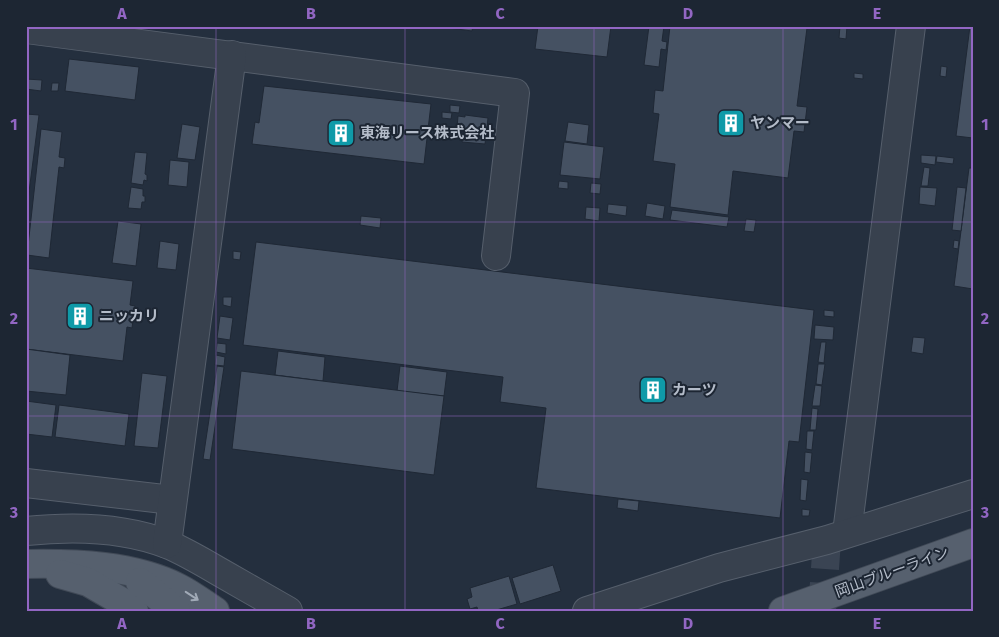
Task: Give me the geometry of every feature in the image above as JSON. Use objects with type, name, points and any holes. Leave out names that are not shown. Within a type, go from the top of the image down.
[{"type":"main road","name":"岡山ブルーライン","points":[[783,611],[973,543]]},
{"type":"main road","points":[[26,564],[62,563],[144,574],[179,588],[215,611]]},
{"type":"main road","points":[[26,564],[88,582],[132,607],[134,611]]},
{"type":"main road","points":[[96,567],[142,583],[176,611]]},
{"type":"main road","points":[[802,611],[862,583]]},
{"type":"street","points":[[847,533],[911,26]]},
{"type":"street","points":[[26,29],[515,93],[496,256]]},
{"type":"street","points":[[167,544],[232,55]]},
{"type":"street","points":[[26,482],[172,500]]},
{"type":"street","points":[[587,611],[719,568],[827,540],[973,494]]},
{"type":"street","points":[[26,531],[54,528],[97,529],[129,534],[167,544],[288,611]]},
{"type":"building","points":[[434,26],[473,26],[472,31]]},
{"type":"building","points":[[538,26],[611,26],[607,57],[535,49]]},
{"type":"building","points":[[649,26],[664,26],[662,41],[667,42],[666,50],[661,49],[659,67],[644,65]]},
{"type":"building","name":"ヤンマー","points":[[670,26],[814,26],[814,29],[807,28],[797,106],[807,107],[804,132],[794,131],[788,178],[733,171],[728,215],[670,207],[675,164],[653,161],[659,114],[653,113],[655,90],[663,91]]},
{"type":"building","points":[[840,26],[847,26],[846,39],[839,38]]},
{"type":"building","points":[[970,26],[973,26],[973,138],[956,136]]},
{"type":"building","points":[[69,59],[139,67],[135,100],[65,91]]},
{"type":"building","points":[[941,66],[947,67],[946,77],[940,76]]},
{"type":"building","points":[[854,73],[863,74],[863,79],[854,78]]},
{"type":"building","points":[[26,79],[42,80],[41,91],[26,89]]},
{"type":"building","points":[[52,83],[59,83],[58,91],[51,91]]},
{"type":"building","name":"東海リース株式会社","points":[[264,86],[431,104],[424,164],[252,144],[255,122],[259,123]]},
{"type":"building","points":[[450,105],[460,106],[459,113],[450,112]]},
{"type":"building","points":[[442,112],[452,113],[451,119],[442,118]]},
{"type":"building","points":[[26,114],[39,115],[26,215]]},
{"type":"building","points":[[465,115],[488,118],[485,144],[462,142],[464,128],[457,128],[458,116],[465,117]]},
{"type":"building","points":[[568,122],[589,125],[587,144],[565,141]]},
{"type":"building","points":[[182,124],[200,127],[195,160],[177,158]]},
{"type":"building","points":[[41,129],[62,132],[59,157],[65,158],[64,168],[59,167],[49,258],[27,255]]},
{"type":"building","points":[[564,142],[604,147],[600,179],[560,175]]},
{"type":"building","points":[[135,152],[147,153],[145,174],[147,175],[147,181],[144,180],[143,185],[131,183]]},
{"type":"building","points":[[921,155],[936,156],[935,165],[921,163]]},
{"type":"building","points":[[937,156],[954,158],[953,164],[936,162]]},
{"type":"building","points":[[170,160],[189,162],[187,187],[168,185]]},
{"type":"building","points":[[924,167],[930,168],[928,186],[921,186]]},
{"type":"building","points":[[969,168],[973,168],[973,289],[954,286]]},
{"type":"building","points":[[559,181],[568,182],[568,189],[558,188]]},
{"type":"building","points":[[591,183],[601,184],[600,194],[590,193]]},
{"type":"building","points":[[131,187],[143,189],[145,202],[142,202],[141,209],[128,208]]},
{"type":"building","points":[[920,187],[937,188],[935,206],[919,204]]},
{"type":"building","points":[[957,187],[966,188],[961,231],[952,230]]},
{"type":"building","points":[[647,203],[665,206],[663,219],[645,216]]},
{"type":"building","points":[[608,204],[627,206],[626,216],[607,213]]},
{"type":"building","points":[[586,207],[600,208],[599,221],[585,219]]},
{"type":"building","points":[[672,210],[729,217],[727,227],[670,220]]},
{"type":"building","points":[[361,216],[381,218],[380,228],[360,225]]},
{"type":"building","points":[[746,219],[756,220],[754,232],[744,231]]},
{"type":"building","points":[[118,221],[141,224],[136,266],[112,263]]},
{"type":"building","points":[[954,240],[959,241],[958,249],[953,248]]},
{"type":"building","points":[[160,241],[179,244],[176,270],[157,268]]},
{"type":"building","name":"カーツ","points":[[256,242],[814,310],[799,442],[789,441],[780,518],[536,488],[546,408],[500,402],[503,377],[243,345]]},
{"type":"building","points":[[233,251],[241,252],[240,260],[233,259]]},
{"type":"building","name":"ニッカリ","points":[[26,268],[133,281],[130,305],[135,306],[132,328],[127,327],[123,361],[26,349]]},
{"type":"building","points":[[223,297],[232,297],[231,307],[223,305]]},
{"type":"building","points":[[824,310],[834,311],[834,317],[824,316]]},
{"type":"building","points":[[220,316],[233,318],[230,340],[217,338]]},
{"type":"building","points":[[815,325],[834,327],[833,340],[814,339]]},
{"type":"building","points":[[913,337],[925,338],[923,354],[911,352]]},
{"type":"building","points":[[821,342],[826,342],[824,363],[818,362]]},
{"type":"building","points":[[217,343],[226,344],[226,354],[216,352]]},
{"type":"building","points":[[26,349],[70,355],[66,395],[26,391]]},
{"type":"building","points":[[278,351],[325,357],[323,381],[275,375]]},
{"type":"building","points":[[216,355],[225,357],[224,366],[215,365]]},
{"type":"building","points":[[818,364],[825,364],[822,385],[816,384]]},
{"type":"building","points":[[217,366],[224,367],[210,460],[203,459]]},
{"type":"building","points":[[400,366],[447,372],[444,396],[397,391]]},
{"type":"building","points":[[241,371],[444,396],[434,475],[232,449]]},
{"type":"building","points":[[142,373],[167,376],[158,448],[134,446]]},
{"type":"building","points":[[815,385],[822,386],[820,406],[812,406]]},
{"type":"building","points":[[26,401],[56,405],[52,437],[26,434]]},
{"type":"building","points":[[59,405],[129,414],[125,446],[55,437]]},
{"type":"building","points":[[812,408],[818,409],[816,430],[810,430]]},
{"type":"building","points":[[807,431],[814,431],[812,450],[806,449]]},
{"type":"building","points":[[805,452],[812,453],[810,473],[804,472]]},
{"type":"building","points":[[801,479],[808,480],[806,501],[800,500]]},
{"type":"building","points":[[618,499],[639,501],[638,511],[617,508]]},
{"type":"building","points":[[802,509],[810,510],[809,516],[802,516]]},
{"type":"building","points":[[553,565],[561,591],[520,604],[512,578]]},
{"type":"building","points":[[509,576],[517,604],[493,611],[478,611],[477,607],[470,609],[467,599],[472,597],[470,588]]},
{"type":"tunnel","points":[[822,611],[827,540]]},
{"type":"place","name":"ヤンマー","points":[[731,123]]},
{"type":"place","name":"東海リース株式会社","points":[[341,133]]},
{"type":"place","name":"ニッカリ","points":[[80,316]]},
{"type":"place","name":"カーツ","points":[[653,390]]}]
